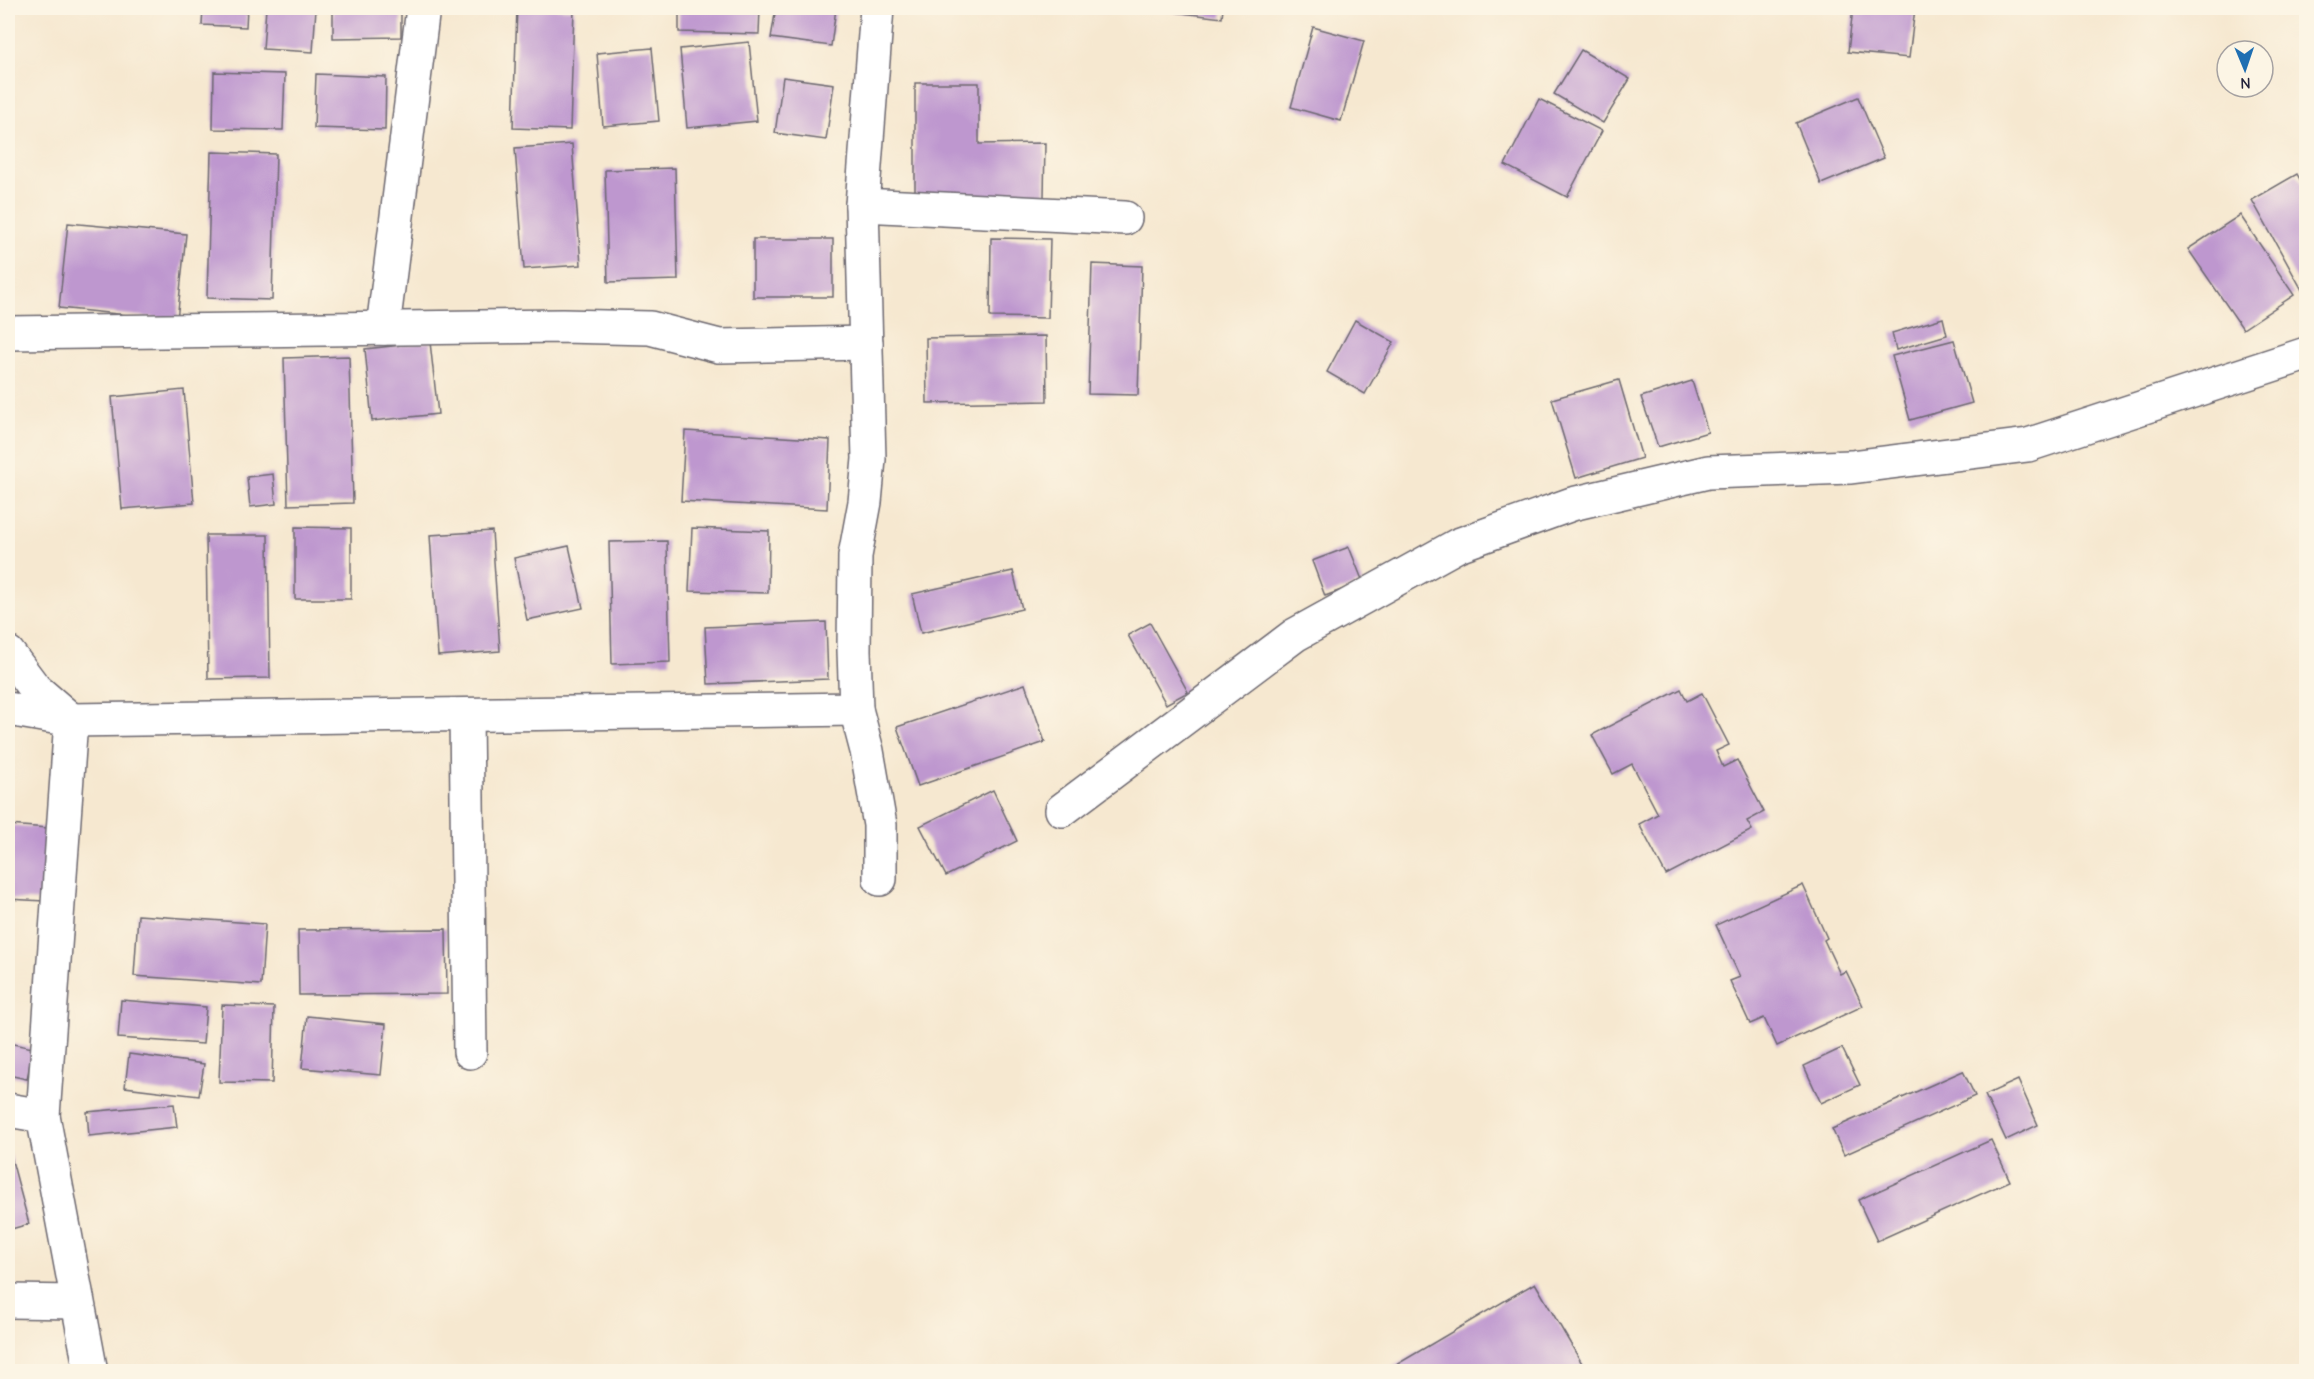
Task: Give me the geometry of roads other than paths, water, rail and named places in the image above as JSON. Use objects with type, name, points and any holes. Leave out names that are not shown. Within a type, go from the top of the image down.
[{"type":"street","points":[[383,328],[423,8]]},
{"type":"street","points":[[877,8],[862,205],[869,459],[865,502],[855,556],[856,710],[867,751],[880,825],[880,879]]},
{"type":"street","points":[[862,205],[1125,218]]},
{"type":"street","points":[[8,333],[383,328],[650,328],[719,346],[867,344]]},
{"type":"street","points":[[1062,810],[1295,635],[1458,545],[1572,504],[1708,472],[1851,467],[2028,445],[2307,354]]},
{"type":"street","points":[[8,653],[34,689],[71,720]]},
{"type":"street","points":[[8,709],[71,720],[856,710]]},
{"type":"street","points":[[466,715],[470,1052]]},
{"type":"street","points":[[71,720],[43,1116],[91,1371]]},
{"type":"street","points":[[8,1110],[43,1116]]},
{"type":"street","points":[[8,1301],[77,1302]]}]
